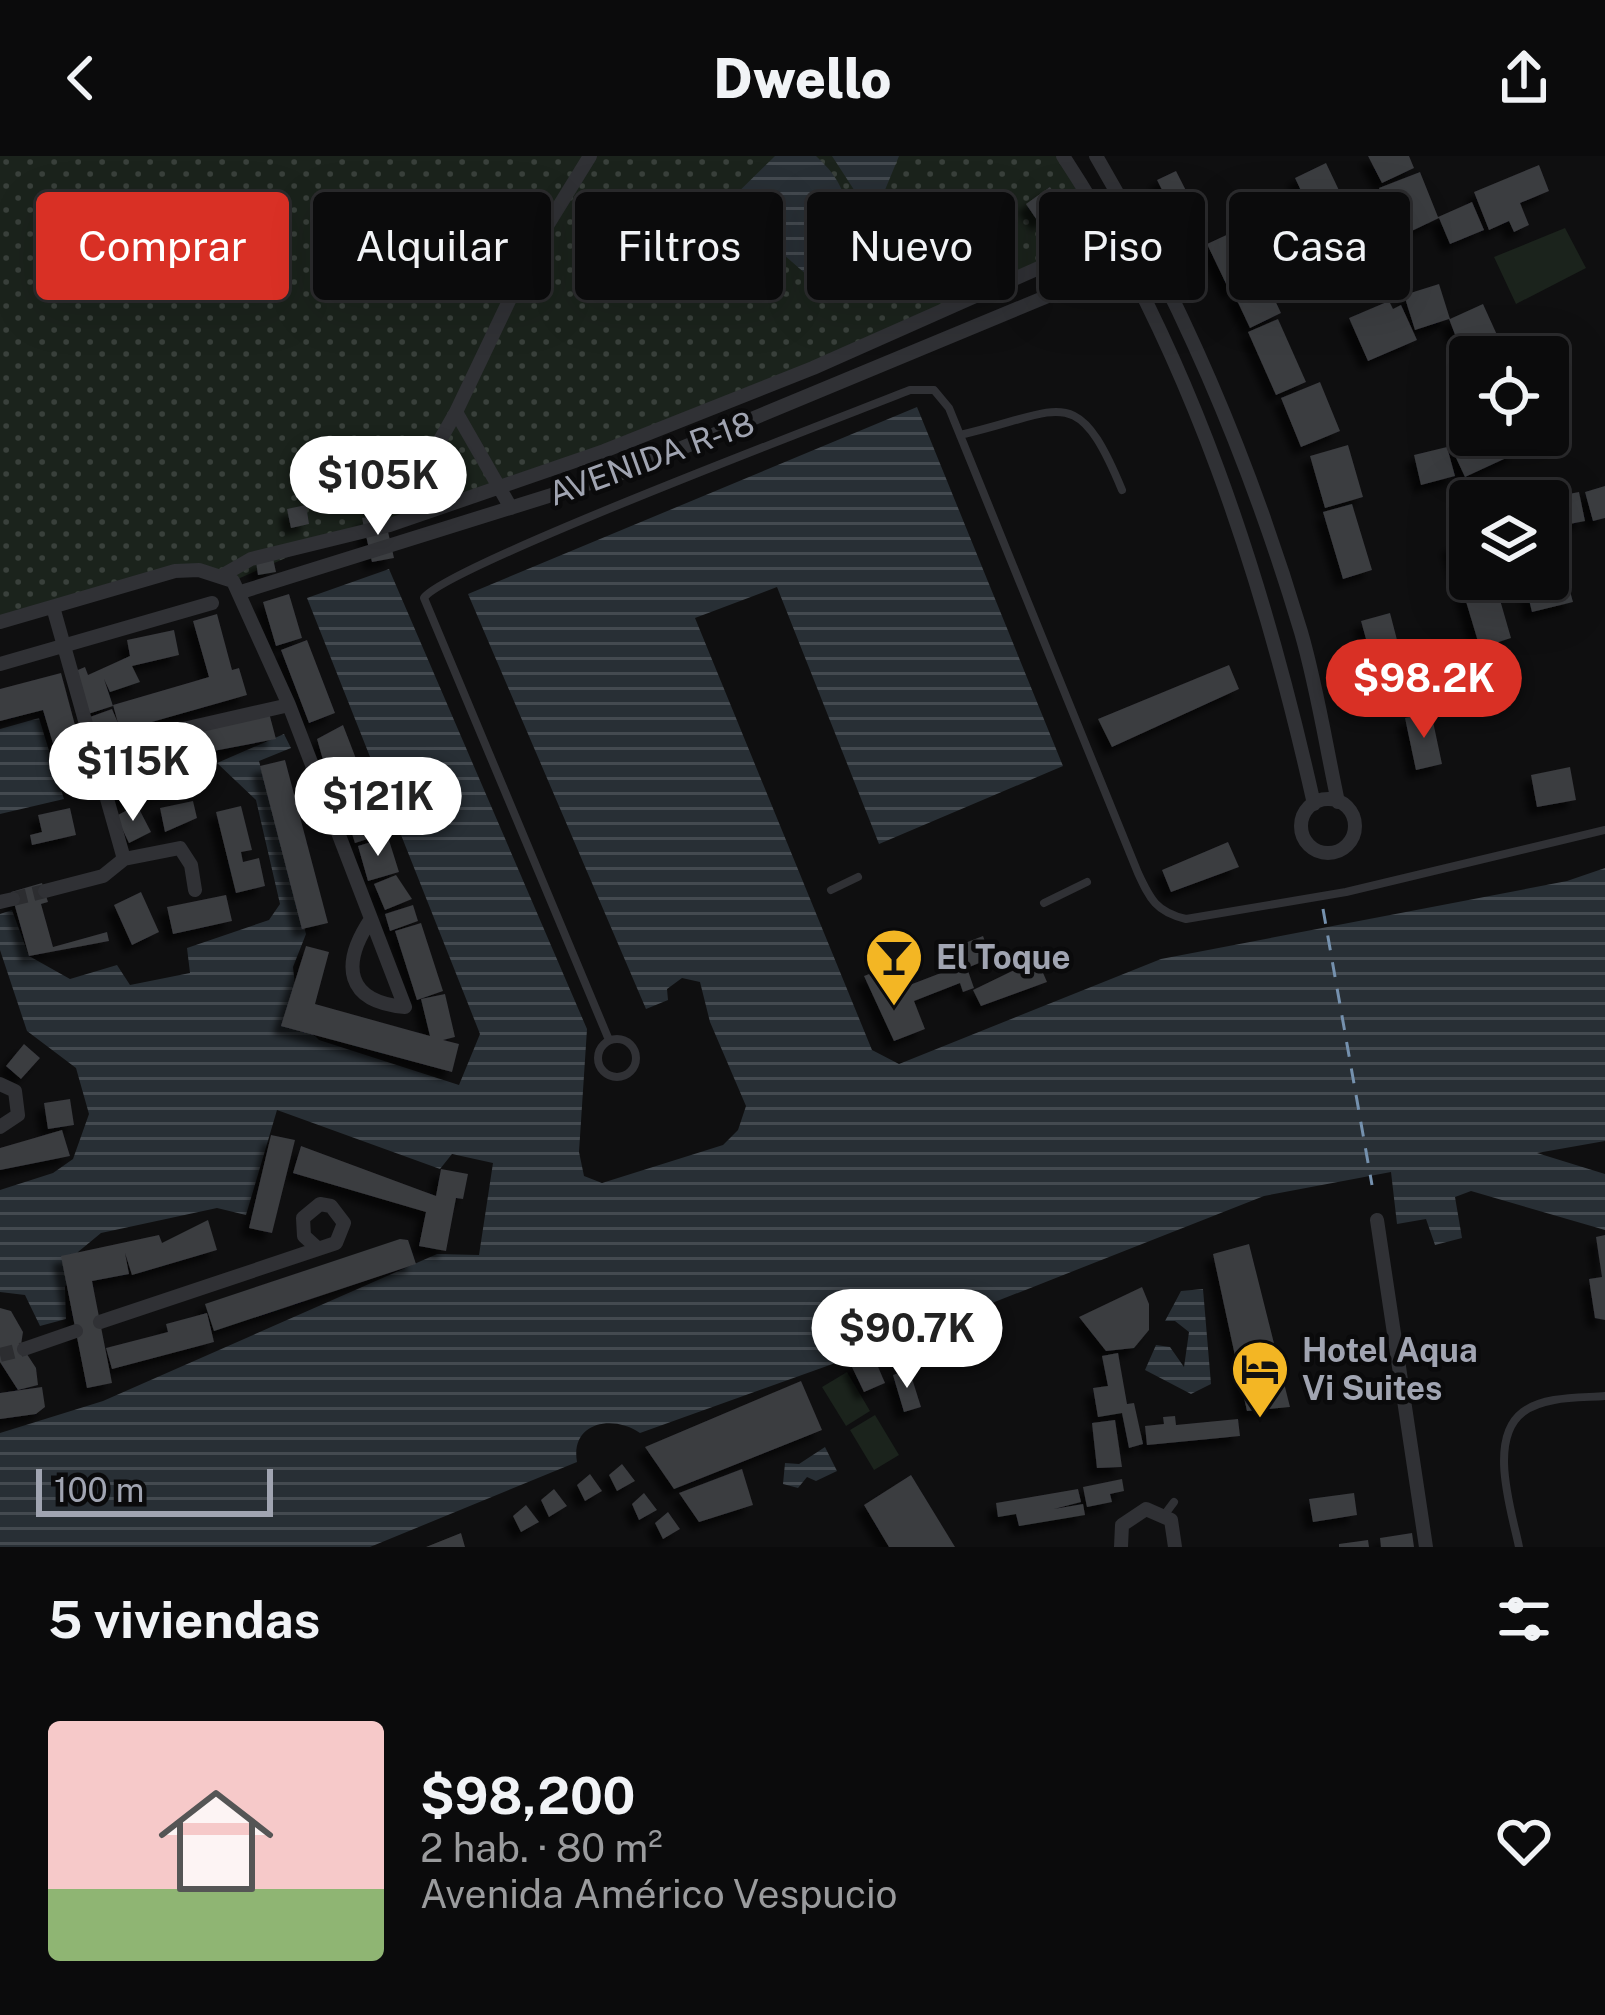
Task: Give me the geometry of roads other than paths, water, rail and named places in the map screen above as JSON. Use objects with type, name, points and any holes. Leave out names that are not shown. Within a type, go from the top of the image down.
[{"type":"street","points":[[422,538],[418,515],[422,472],[537,242],[590,156]]},
{"type":"street","points":[[1064,156],[1085,192]]},
{"type":"street","points":[[1096,156],[1158,266],[1268,530],[1303,637],[1338,802],[1351,813],[1354,831],[1346,846],[1330,853],[1313,849],[1303,835],[1303,817],[1314,804],[1338,802]]},
{"type":"street","name":"AVENIDA R-18","points":[[223,575],[251,559],[418,515],[499,487],[813,368],[1039,268]]},
{"type":"street","name":"AVENIDA R-18","points":[[241,592],[422,538],[697,444],[1039,300]]},
{"type":"street","points":[[1140,300],[1219,474],[1287,691],[1314,804]]},
{"type":"street","points":[[456,412],[511,508]]},
{"type":"street","points":[[0,622],[176,571],[223,575],[241,592],[290,704],[405,1007],[376,1005],[357,991],[352,969],[370,919]]},
{"type":"street","points":[[0,664],[212,603]]},
{"type":"street","points":[[53,607],[124,859]]},
{"type":"street","points":[[144,737],[290,704]]},
{"type":"street","points":[[45,891],[103,876],[124,859],[180,848],[191,865],[195,890]]},
{"type":"street","points":[[0,1084],[15,1091],[20,1102],[18,1115],[0,1127]]},
{"type":"street","points":[[1377,1220],[1426,1547]]},
{"type":"street","points":[[100,1322],[315,1246]]},
{"type":"street","points":[[24,1349],[73,1332]]},
{"type":"street","points":[[1116,1546],[1128,1517],[1146,1509],[1169,1508],[1175,1547]]},
{"type":"lane","points":[[609,1040],[424,598],[431,586],[503,554],[910,390],[934,390],[960,435],[1138,872],[1152,904],[1167,915],[1186,920],[1346,892],[1605,830]]},
{"type":"lane","points":[[960,435],[1050,413],[1086,418],[1100,436],[1122,490]]},
{"type":"lane","points":[[831,890],[859,877]]},
{"type":"lane","points":[[1044,903],[1087,883]]},
{"type":"lane","points":[[621,1039],[635,1050],[637,1063],[625,1076],[611,1076],[601,1069],[600,1049],[609,1040],[621,1039]]},
{"type":"lane","points":[[1520,1547],[1507,1494],[1510,1430],[1521,1413],[1547,1402],[1605,1396]]},
{"type":"tunnel","points":[[13,899],[45,891]]},
{"type":"tunnel","points":[[0,1355],[24,1349]]},
{"type":"place","name":"El Toque","points":[[894,1008]]},
{"type":"place","name":"Hotel Aqua Vi Suites","points":[[1260,1420]]}]
